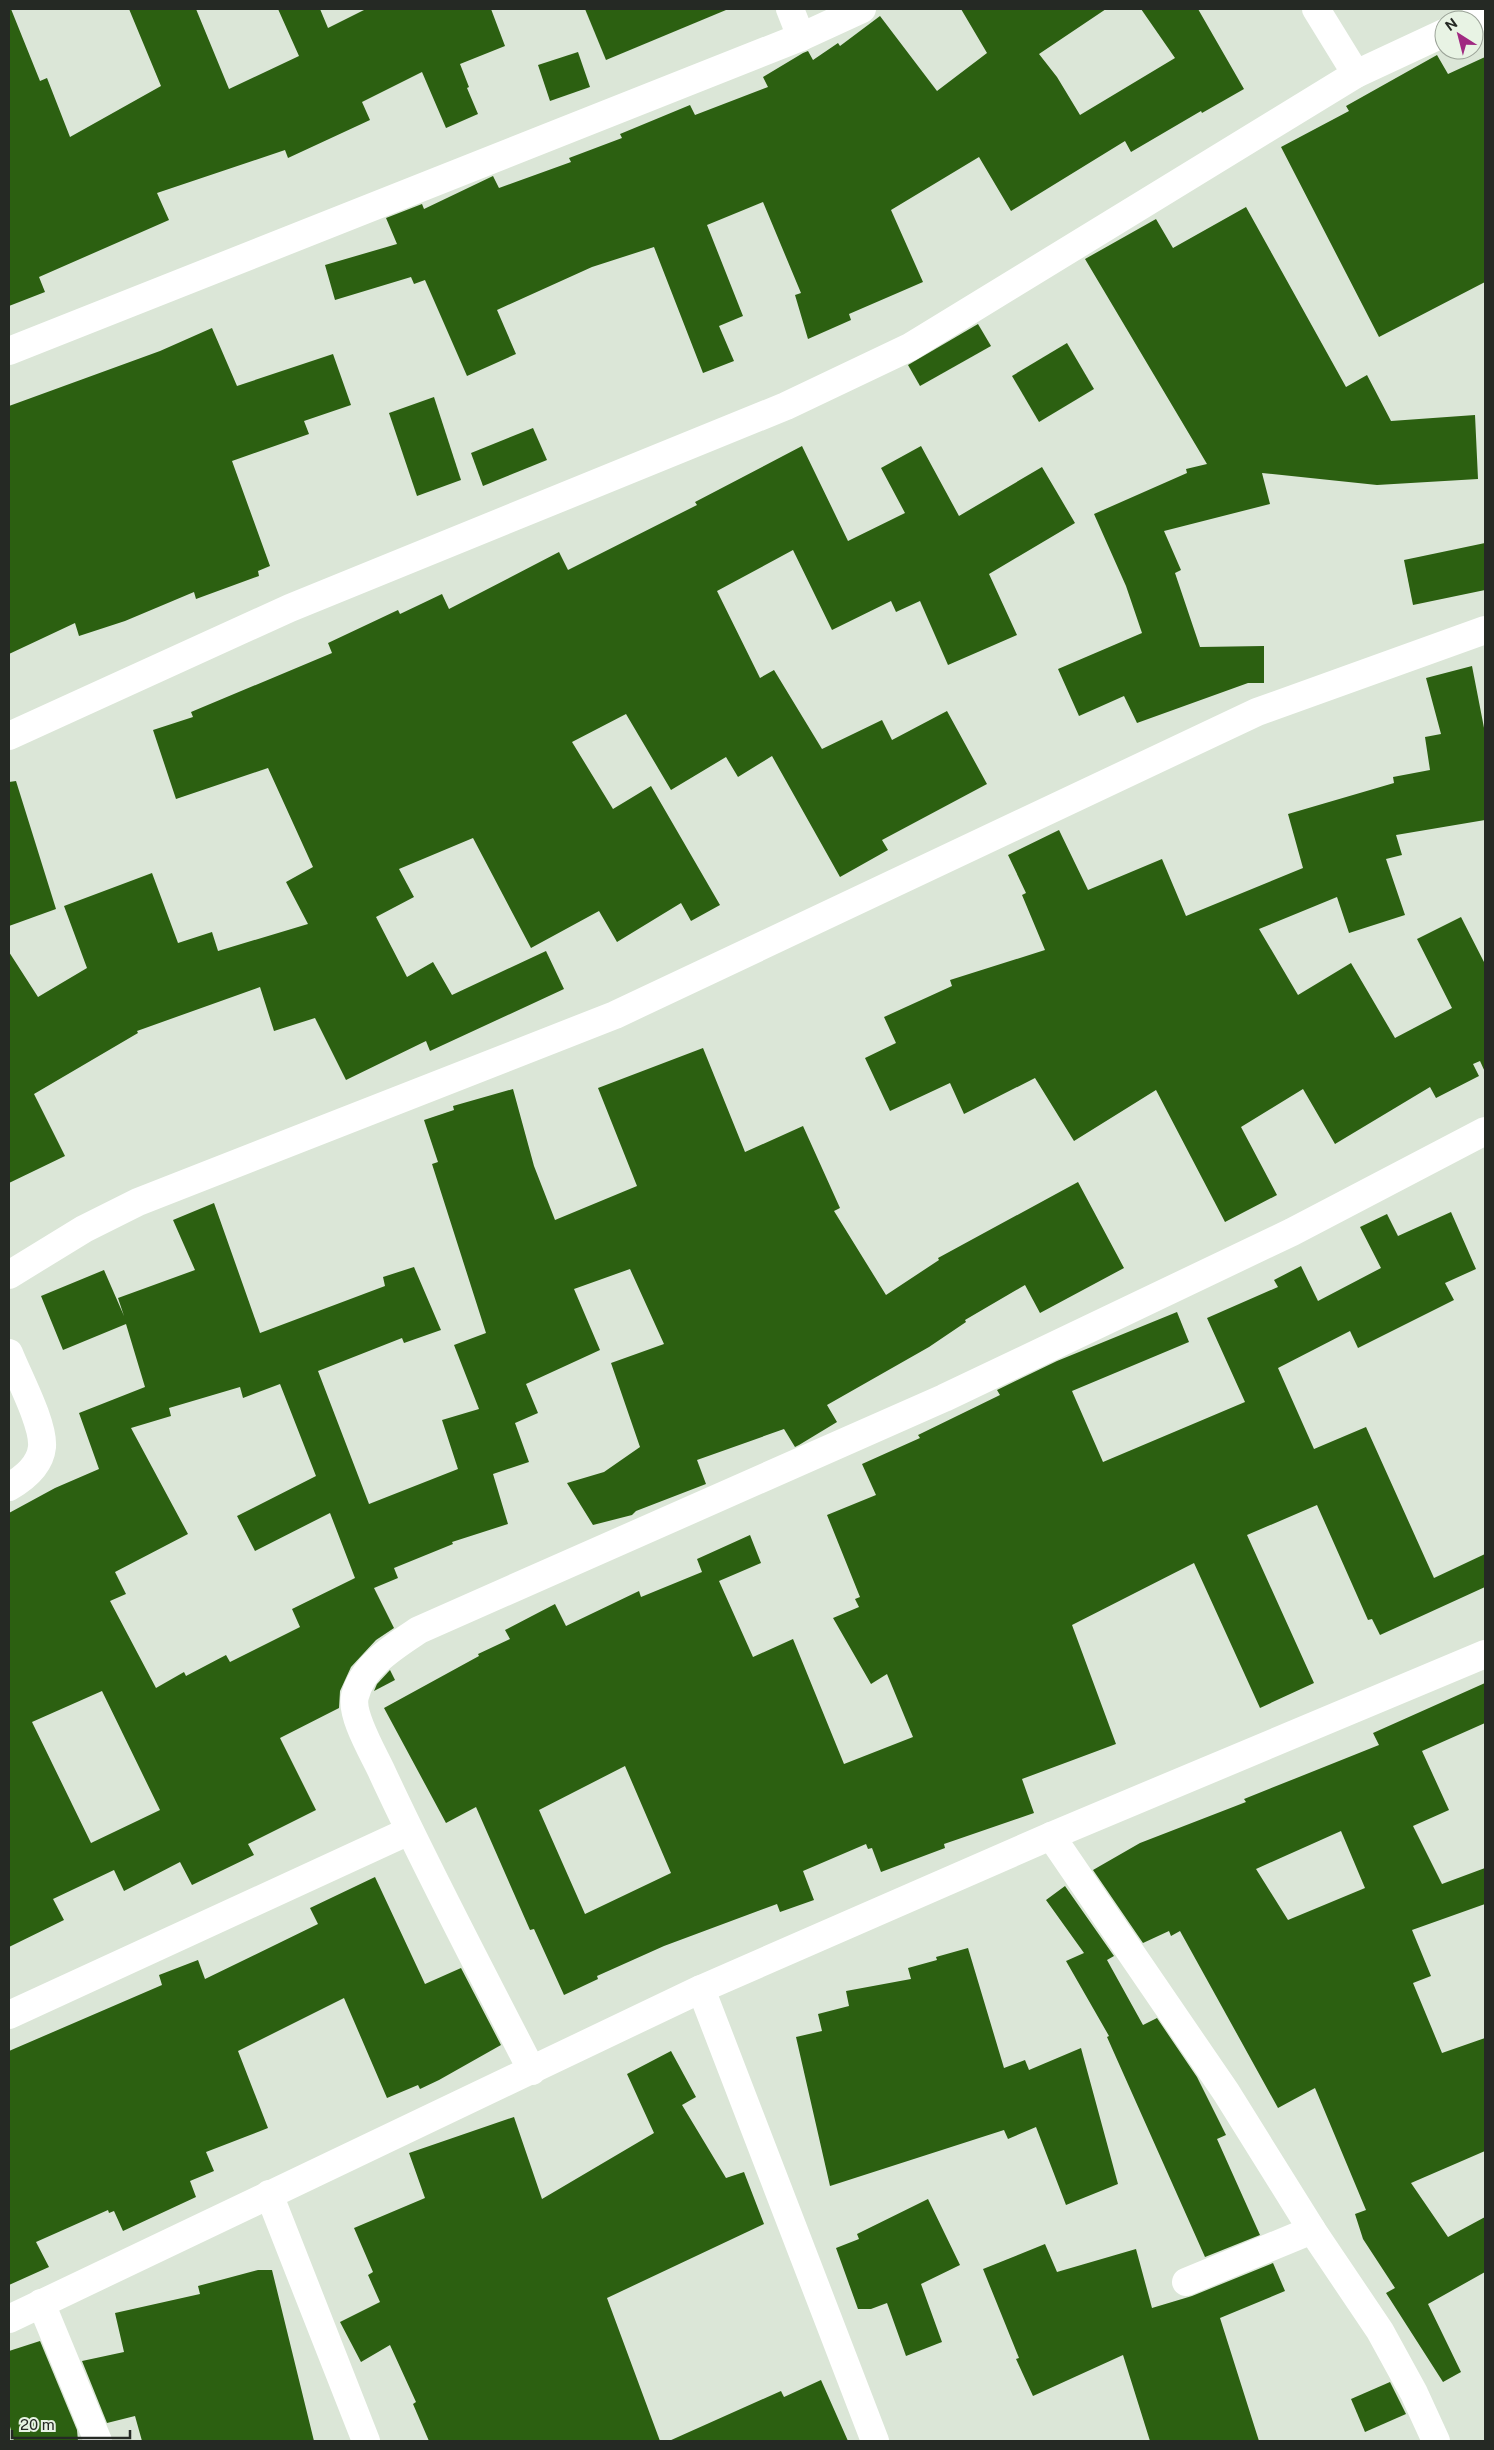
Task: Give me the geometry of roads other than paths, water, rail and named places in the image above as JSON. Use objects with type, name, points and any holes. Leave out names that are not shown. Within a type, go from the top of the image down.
[{"type":"street","points":[[790,9],[801,36]]},
{"type":"street","points":[[9,351],[801,36],[862,9]]},
{"type":"street","points":[[1316,9],[1356,74]]},
{"type":"street","points":[[9,736],[290,608],[786,406],[910,347],[1356,74],[1434,38]]},
{"type":"street","points":[[9,1275],[84,1229],[138,1202],[615,1016],[1257,712],[1485,630]]},
{"type":"street","points":[[532,2071],[408,1831],[362,1730],[356,1712],[354,1697],[362,1680],[373,1664],[419,1630],[944,1398],[1292,1232],[1485,1131]]},
{"type":"street","points":[[9,1353],[38,1424],[42,1448],[35,1465],[24,1479],[9,1487]]},
{"type":"street","points":[[9,2320],[41,2303],[701,1989],[1051,1836],[1485,1654]]},
{"type":"street","points":[[9,2015],[408,1831]]},
{"type":"street","points":[[1051,1836],[1226,2092],[1312,2230],[1380,2331],[1414,2393],[1436,2441]]},
{"type":"street","points":[[701,1989],[875,2441]]},
{"type":"street","points":[[269,2194],[366,2441]]},
{"type":"street","points":[[1186,2282],[1312,2230]]},
{"type":"street","points":[[41,2303],[98,2441]]}]
